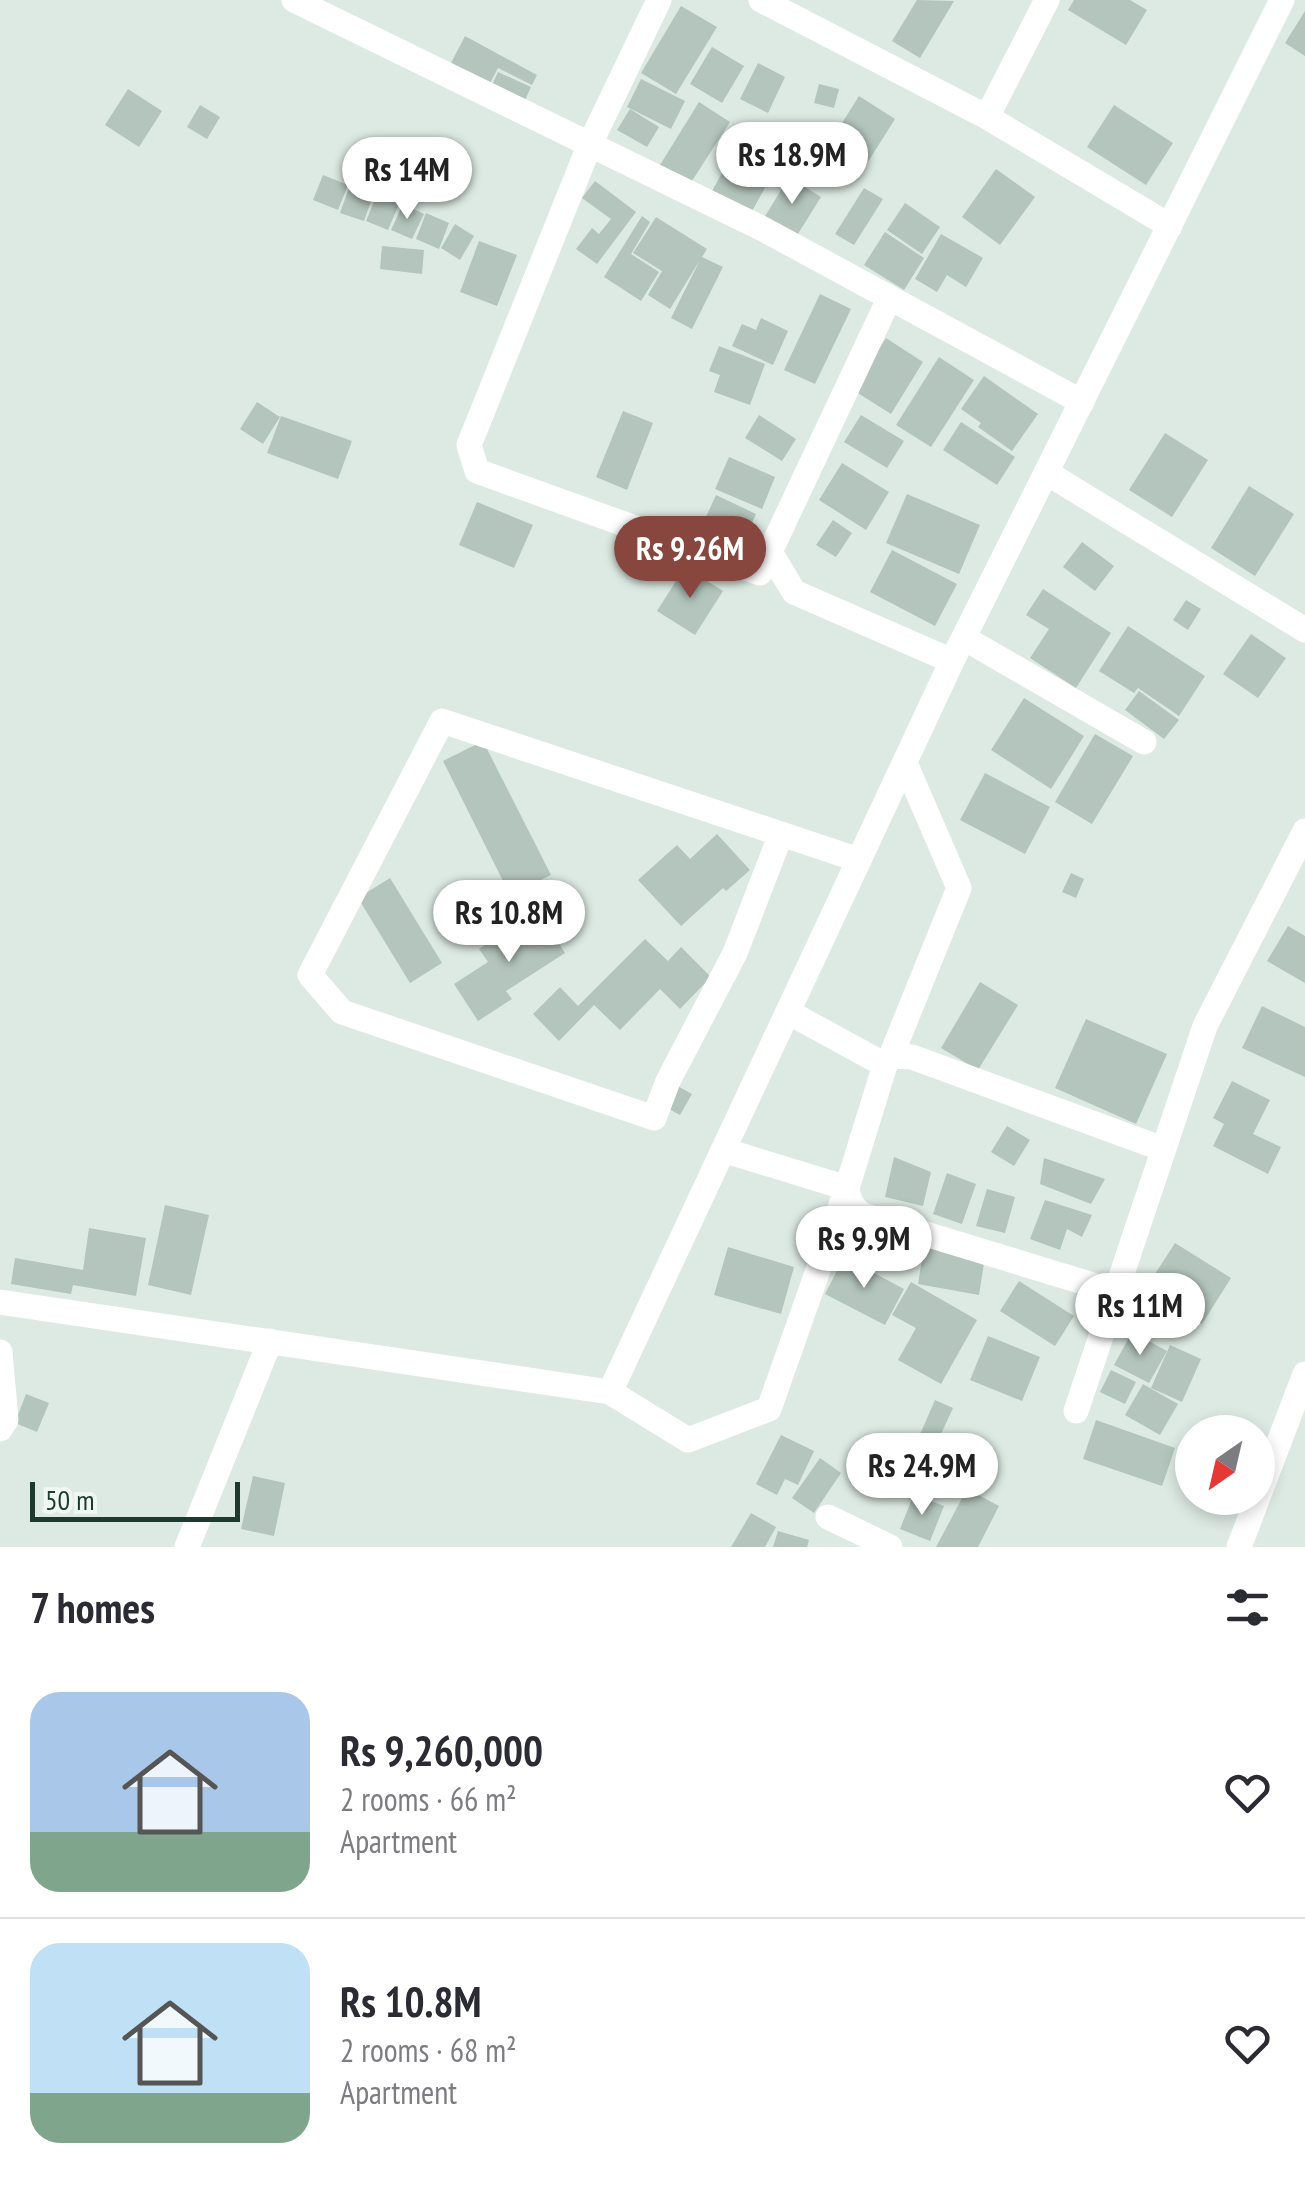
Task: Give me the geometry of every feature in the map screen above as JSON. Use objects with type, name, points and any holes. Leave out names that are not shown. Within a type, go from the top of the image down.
[{"type":"street","points":[[294,0],[763,229],[1082,402]]},
{"type":"street","points":[[660,0],[590,144],[470,445],[477,471],[760,573],[889,299]]},
{"type":"street","points":[[761,0],[987,118],[1170,226]]},
{"type":"street","points":[[987,118],[1047,0]]},
{"type":"street","points":[[610,1392],[952,661],[1282,0]]},
{"type":"street","points":[[1047,473],[1305,630]]},
{"type":"street","points":[[770,552],[794,592],[952,661]]},
{"type":"street","points":[[964,638],[1144,742]]},
{"type":"street","points":[[781,834],[735,954],[668,1081],[654,1118],[342,1012],[310,975],[442,721],[781,834],[859,860]]},
{"type":"street","points":[[0,1302],[610,1392],[688,1440],[769,1409],[888,1061],[960,888],[905,763]]},
{"type":"street","points":[[1076,1410],[1205,1026],[1305,831]]},
{"type":"street","points":[[788,1012],[888,1061],[912,1056],[1163,1149]]},
{"type":"street","points":[[723,1150],[846,1188]]},
{"type":"street","points":[[846,1188],[848,1199],[863,1214],[1116,1292]]},
{"type":"street","points":[[187,1547],[270,1341]]},
{"type":"street","points":[[0,1352],[6,1420],[0,1429]]},
{"type":"street","points":[[1239,1547],[1305,1374]]},
{"type":"street","points":[[828,1517],[890,1547]]},
{"type":"building","points":[[917,0],[954,1],[920,58],[892,41]]},
{"type":"building","points":[[1074,0],[1130,0],[1147,10],[1126,45],[1068,10]]},
{"type":"building","points":[[681,6],[717,27],[676,94],[641,73]]},
{"type":"building","points":[[1305,11],[1305,56],[1285,43]]},
{"type":"building","points":[[465,36],[537,75],[532,85],[498,68],[489,85],[450,65]]},
{"type":"building","points":[[712,47],[744,66],[722,103],[690,84]]},
{"type":"building","points":[[758,63],[785,77],[768,113],[740,99]]},
{"type":"building","points":[[498,72],[531,87],[525,100],[492,85]]},
{"type":"building","points":[[641,79],[685,101],[671,129],[627,107]]},
{"type":"building","points":[[819,84],[839,89],[834,108],[814,103]]},
{"type":"building","points":[[128,89],[162,111],[139,147],[105,125]]},
{"type":"building","points":[[859,96],[895,119],[859,176],[823,153]]},
{"type":"building","points":[[699,102],[730,122],[690,184],[660,165]]},
{"type":"building","points":[[200,105],[220,117],[207,139],[187,127]]},
{"type":"building","points":[[1114,105],[1173,143],[1146,185],[1087,147]]},
{"type":"building","points":[[630,109],[659,127],[647,147],[617,130]]},
{"type":"building","points":[[738,144],[777,166],[751,213],[712,191]]},
{"type":"building","points":[[996,169],[1035,197],[1000,245],[962,217]]},
{"type":"building","points":[[323,175],[348,185],[338,210],[313,200]]},
{"type":"building","points":[[789,177],[821,197],[796,237],[764,218]]},
{"type":"building","points":[[595,181],[636,212],[597,264],[576,249],[592,228],[599,234],[611,219],[582,198]]},
{"type":"building","points":[[350,185],[374,193],[364,221],[340,213]]},
{"type":"building","points":[[864,188],[883,199],[854,245],[835,234]]},
{"type":"building","points":[[377,194],[399,204],[388,230],[366,221]]},
{"type":"building","points":[[905,203],[940,227],[922,254],[887,230]]},
{"type":"building","points":[[403,204],[424,214],[412,239],[391,230]]},
{"type":"building","points":[[426,213],[449,223],[439,249],[416,239]]},
{"type":"building","points":[[642,216],[650,222],[631,254],[659,272],[641,301],[604,277]]},
{"type":"building","points":[[656,217],[707,249],[702,257],[723,267],[692,329],[671,318],[700,260],[670,309],[648,295],[662,271],[633,253]]},
{"type":"building","points":[[455,224],[474,236],[460,260],[441,248]]},
{"type":"building","points":[[885,232],[924,258],[904,290],[864,265]]},
{"type":"building","points":[[941,234],[983,258],[966,287],[947,275],[937,292],[915,279]]},
{"type":"building","points":[[479,241],[517,255],[497,306],[460,292]]},
{"type":"building","points":[[382,246],[424,250],[422,274],[380,269]]},
{"type":"building","points":[[820,294],[851,309],[815,384],[784,370]]},
{"type":"building","points":[[761,318],[788,331],[773,365],[732,346],[742,324],[756,330]]},
{"type":"building","points":[[886,338],[923,362],[891,414],[853,390]]},
{"type":"building","points":[[719,346],[765,364],[750,405],[714,392],[720,375],[709,371]]},
{"type":"building","points":[[939,357],[974,380],[931,447],[896,425]]},
{"type":"building","points":[[984,376],[1038,414],[1012,451],[978,427],[981,423],[961,409]]},
{"type":"building","points":[[257,402],[280,417],[263,444],[240,429]]},
{"type":"building","points":[[623,411],[653,423],[627,490],[596,477]]},
{"type":"building","points":[[759,415],[796,439],[782,461],[745,438]]},
{"type":"building","points":[[861,415],[904,441],[887,468],[844,442]]},
{"type":"building","points":[[281,416],[352,441],[338,479],[267,453]]},
{"type":"building","points":[[961,422],[1015,457],[997,485],[943,450]]},
{"type":"building","points":[[1165,433],[1208,460],[1172,517],[1129,490]]},
{"type":"building","points":[[729,457],[775,477],[762,509],[715,489]]},
{"type":"building","points":[[842,463],[889,492],[866,530],[819,500]]},
{"type":"building","points":[[1249,486],[1294,514],[1255,576],[1211,548]]},
{"type":"building","points":[[907,494],[980,525],[959,574],[886,543]]},
{"type":"building","points":[[716,495],[756,514],[740,549],[700,530]]},
{"type":"building","points":[[477,502],[533,525],[514,568],[459,545]]},
{"type":"building","points":[[833,520],[852,533],[836,557],[816,545]]},
{"type":"building","points":[[1082,542],[1114,566],[1095,591],[1063,567]]},
{"type":"building","points":[[892,550],[957,584],[935,626],[870,592]]},
{"type":"building","points":[[685,567],[723,591],[695,635],[657,611]]},
{"type":"building","points":[[1043,589],[1111,633],[1076,688],[1030,658],[1049,629],[1026,615]]},
{"type":"building","points":[[1186,600],[1201,609],[1188,630],[1173,620]]},
{"type":"building","points":[[1128,626],[1205,676],[1179,716],[1138,688],[1134,693],[1099,671]]},
{"type":"building","points":[[1251,634],[1286,658],[1258,698],[1223,674]]},
{"type":"building","points":[[1139,691],[1179,720],[1164,739],[1125,710]]},
{"type":"building","points":[[1024,698],[1084,736],[1051,789],[991,750]]},
{"type":"building","points":[[1095,734],[1133,756],[1092,824],[1055,802]]},
{"type":"building","points":[[483,741],[551,875],[510,895],[443,761]]},
{"type":"building","points":[[985,773],[1050,807],[1025,854],[960,820]]},
{"type":"building","points":[[717,834],[750,870],[726,891],[723,888],[681,926],[638,880],[677,845],[690,859]]},
{"type":"building","points":[[1071,873],[1084,879],[1076,898],[1062,892]]},
{"type":"building","points":[[390,878],[442,963],[410,983],[358,898]]},
{"type":"building","points":[[538,911],[565,953],[506,991],[512,999],[478,1021],[454,984],[488,962],[479,949]]},
{"type":"building","points":[[1288,926],[1305,936],[1305,983],[1267,961]]},
{"type":"building","points":[[645,939],[668,961],[681,947],[711,977],[680,1009],[660,989],[620,1030],[594,1005],[559,1041],[533,1014],[560,987],[578,1006]]},
{"type":"building","points":[[980,982],[1018,1005],[978,1070],[941,1048]]},
{"type":"building","points":[[1262,1006],[1305,1027],[1305,1077],[1242,1048]]},
{"type":"building","points":[[1086,1019],[1167,1054],[1136,1124],[1055,1088]]},
{"type":"building","points":[[1232,1081],[1270,1100],[1253,1134],[1281,1147],[1268,1174],[1213,1146],[1224,1124],[1213,1118]]},
{"type":"building","points":[[672,1083],[692,1094],[680,1115],[660,1104]]},
{"type":"building","points":[[1007,1126],[1030,1140],[1014,1166],[991,1152]]},
{"type":"building","points":[[894,1157],[931,1172],[923,1206],[885,1197]]},
{"type":"building","points":[[1044,1158],[1105,1179],[1091,1204],[1040,1184]]},
{"type":"building","points":[[947,1173],[976,1184],[962,1224],[933,1214]]},
{"type":"building","points":[[987,1189],[1015,1197],[1005,1233],[976,1226]]},
{"type":"building","points":[[1045,1200],[1092,1215],[1082,1237],[1067,1229],[1060,1250],[1030,1239]]},
{"type":"building","points":[[165,1205],[209,1215],[191,1295],[148,1285]]},
{"type":"building","points":[[89,1228],[146,1238],[136,1296],[73,1285],[71,1294],[11,1284],[15,1258],[83,1270]]},
{"type":"building","points":[[1175,1243],[1231,1278],[1202,1324],[1146,1288]]},
{"type":"building","points":[[728,1247],[794,1267],[781,1314],[714,1295]]},
{"type":"building","points":[[924,1247],[985,1257],[979,1295],[918,1284]]},
{"type":"building","points":[[844,1257],[904,1289],[885,1325],[825,1294]]},
{"type":"building","points":[[1019,1281],[1074,1316],[1055,1346],[1000,1311]]},
{"type":"building","points":[[911,1282],[977,1320],[941,1384],[898,1360],[916,1328],[892,1315]]},
{"type":"building","points":[[1132,1332],[1167,1351],[1149,1383],[1114,1365]]},
{"type":"building","points":[[988,1336],[1040,1357],[1022,1401],[970,1380]]},
{"type":"building","points":[[1170,1345],[1201,1359],[1182,1402],[1151,1388]]},
{"type":"building","points":[[1111,1370],[1136,1382],[1125,1404],[1100,1392]]},
{"type":"building","points":[[1143,1384],[1178,1404],[1160,1435],[1125,1415]]},
{"type":"building","points":[[26,1394],[49,1403],[37,1432],[15,1423]]},
{"type":"building","points":[[935,1400],[953,1408],[935,1447],[918,1439]]},
{"type":"building","points":[[1096,1420],[1175,1448],[1162,1486],[1083,1459]]},
{"type":"building","points":[[781,1435],[814,1451],[798,1485],[785,1479],[777,1495],[756,1484]]},
{"type":"building","points":[[820,1458],[841,1473],[814,1513],[792,1498]]},
{"type":"building","points":[[253,1476],[285,1483],[274,1536],[241,1529]]},
{"type":"building","points":[[967,1489],[999,1506],[978,1547],[936,1547]]},
{"type":"building","points":[[914,1494],[944,1506],[930,1541],[900,1529]]},
{"type":"building","points":[[751,1513],[776,1527],[765,1547],[731,1547]]},
{"type":"building","points":[[778,1531],[809,1540],[807,1547],[773,1547]]}]
